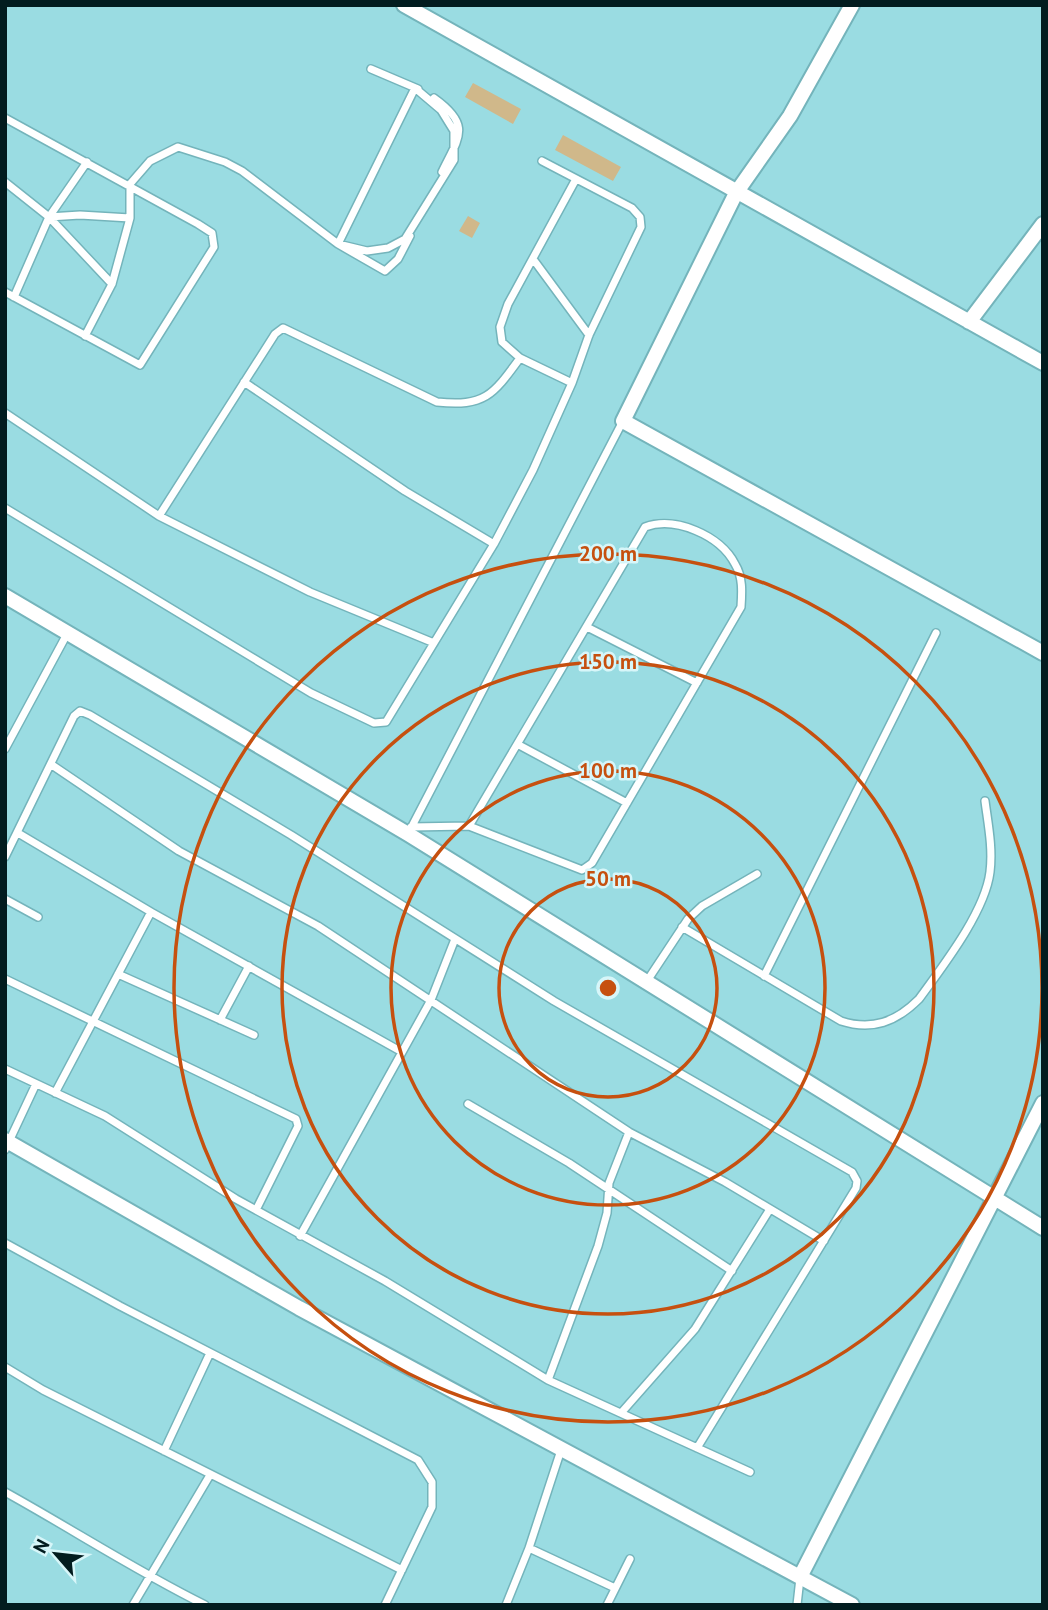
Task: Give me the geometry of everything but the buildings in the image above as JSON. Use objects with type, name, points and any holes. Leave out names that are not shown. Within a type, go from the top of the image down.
[{"type":"street","points":[[404,5],[1043,363]]},
{"type":"street","points":[[852,5],[790,116],[736,193],[623,421],[1043,653]]},
{"type":"street","points":[[969,322],[1043,224]]},
{"type":"street","points":[[5,596],[410,830],[1043,1228]]},
{"type":"street","points":[[800,1577],[1043,1103]]},
{"type":"street","points":[[7,1144],[299,1308],[852,1605]]},
{"type":"lane","points":[[85,336],[112,284],[130,218],[130,184],[150,161],[178,147],[225,162],[242,171],[338,244],[385,271],[390,268],[398,259],[461,134],[457,118],[446,107],[415,88],[371,69]]},
{"type":"lane","points":[[338,244],[367,251],[388,248],[404,239],[454,160],[454,131],[442,110],[415,88]]},
{"type":"lane","points":[[338,244],[415,88]]},
{"type":"lane","points":[[5,118],[130,184],[212,233],[214,247],[140,365],[5,292]]},
{"type":"lane","points":[[5,508],[311,693],[374,723],[386,722],[494,544],[572,383],[589,335],[641,227],[640,217],[632,208],[542,161]]},
{"type":"lane","points":[[14,297],[49,217],[87,162]]},
{"type":"lane","points":[[572,383],[520,358],[502,342],[500,327],[508,304],[576,179]]},
{"type":"lane","points":[[5,182],[49,217],[112,284]]},
{"type":"lane","points":[[49,217],[80,215],[130,218]]},
{"type":"lane","points":[[533,259],[589,335]]},
{"type":"lane","points":[[159,516],[275,334],[283,328],[437,402],[463,405],[481,401],[496,391],[520,358]]},
{"type":"lane","points":[[244,382],[405,491],[494,544]]},
{"type":"lane","points":[[5,413],[159,516],[310,592],[434,643]]},
{"type":"lane","points":[[410,830],[623,421]]},
{"type":"lane","points":[[410,830],[469,826],[582,870],[592,863],[741,607],[742,585],[735,563],[705,534],[676,525],[657,523],[645,527],[469,826]]},
{"type":"lane","points":[[587,626],[697,683]]},
{"type":"lane","points":[[764,976],[936,633]]},
{"type":"lane","points":[[5,749],[67,634]]},
{"type":"lane","points":[[5,857],[74,716],[79,711],[90,715],[291,835],[554,1001],[852,1172],[857,1181],[856,1188],[697,1448]]},
{"type":"lane","points":[[519,745],[627,803]]},
{"type":"lane","points":[[51,765],[179,851],[318,926],[629,1132],[824,1241]]},
{"type":"lane","points":[[682,928],[841,1021],[854,1025],[877,1025],[905,1013],[940,970],[983,898],[990,872],[991,844],[985,801]]},
{"type":"lane","points":[[18,834],[315,1006],[402,1052]]},
{"type":"lane","points":[[647,981],[682,928],[702,906],[758,874]]},
{"type":"lane","points":[[5,899],[38,917]]},
{"type":"lane","points":[[55,1093],[151,912]]},
{"type":"lane","points":[[300,1236],[431,1000],[455,939]]},
{"type":"lane","points":[[220,1020],[249,966]]},
{"type":"lane","points":[[118,974],[254,1035]]},
{"type":"lane","points":[[5,979],[296,1119],[298,1126],[256,1210]]},
{"type":"lane","points":[[5,1069],[35,1086],[105,1116],[256,1210],[385,1281],[548,1380],[750,1472]]},
{"type":"lane","points":[[7,1144],[35,1086]]},
{"type":"lane","points":[[468,1104],[569,1163],[732,1271]]},
{"type":"lane","points":[[548,1380],[598,1246],[607,1213],[613,1168],[629,1132]]},
{"type":"lane","points":[[621,1413],[678,1350],[770,1209]]},
{"type":"lane","points":[[5,1242],[210,1353],[418,1460],[432,1482],[432,1507],[385,1605]]},
{"type":"lane","points":[[164,1451],[210,1353]]},
{"type":"lane","points":[[5,1367],[43,1390],[402,1570]]},
{"type":"lane","points":[[506,1605],[529,1548],[561,1450]]},
{"type":"lane","points":[[133,1605],[210,1475]]},
{"type":"lane","points":[[5,1492],[121,1557],[149,1577],[205,1605]]},
{"type":"lane","points":[[529,1548],[615,1588]]},
{"type":"lane","points":[[607,1605],[629,1559]]},
{"type":"lane","points":[[797,1605],[800,1577]]}]
